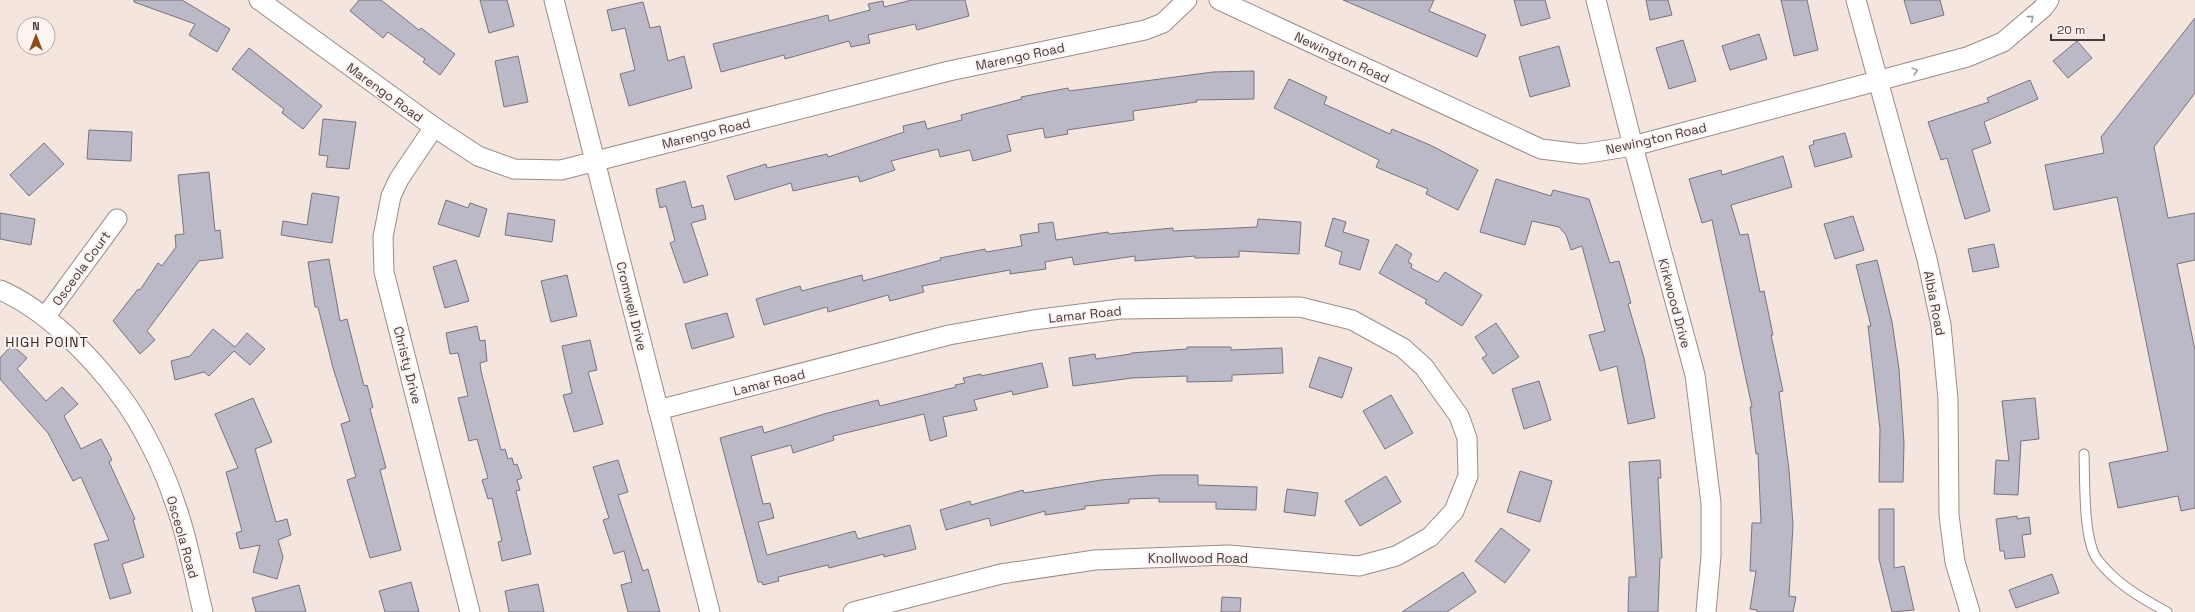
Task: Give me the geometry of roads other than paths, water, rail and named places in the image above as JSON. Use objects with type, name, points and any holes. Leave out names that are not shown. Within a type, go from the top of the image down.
[{"type":"street","name":"Marengo Road","points":[[259,0],[434,127],[478,156],[514,169],[561,170],[949,71],[1145,30],[1162,23],[1187,0]]},
{"type":"street","name":"Cromwell Drive","points":[[554,0],[710,612]]},
{"type":"street","name":"Newington Road","points":[[1219,0],[1541,149],[1582,154],[1633,146],[1967,57],[2002,42],[2043,8],[2049,0]]},
{"type":"street","name":"Kirkwood Drive","points":[[1596,0],[1633,146],[1695,375],[1711,503],[1711,556],[1706,612]]},
{"type":"street","name":"Albia Road","points":[[1856,0],[1926,259],[1941,325],[1948,399],[1950,522],[1955,562],[1970,612]]},
{"type":"street","name":"Christy Drive","points":[[434,127],[399,179],[391,196],[383,237],[384,272],[470,612]]},
{"type":"street","name":"Osceola Court","points":[[45,317],[117,219]]},
{"type":"street","name":"Osceola Road","points":[[0,290],[45,317],[80,349],[121,396],[153,449],[176,503],[203,612]]},
{"type":"street","name":"Lamar Road","points":[[658,410],[949,336],[1033,320],[1120,309],[1300,307],[1352,320],[1403,348],[1424,367],[1460,416],[1467,438]]},
{"type":"street","name":"Knollwood Road","points":[[853,612],[1001,574],[1095,560],[1228,555],[1359,566],[1396,556],[1430,537],[1454,511],[1468,476],[1467,438]]},
{"type":"lane","points":[[2084,454],[2089,536],[2097,558],[2131,592],[2167,612]]},
{"type":"district","name":"HIGH POINT","points":[[47,342]]}]
